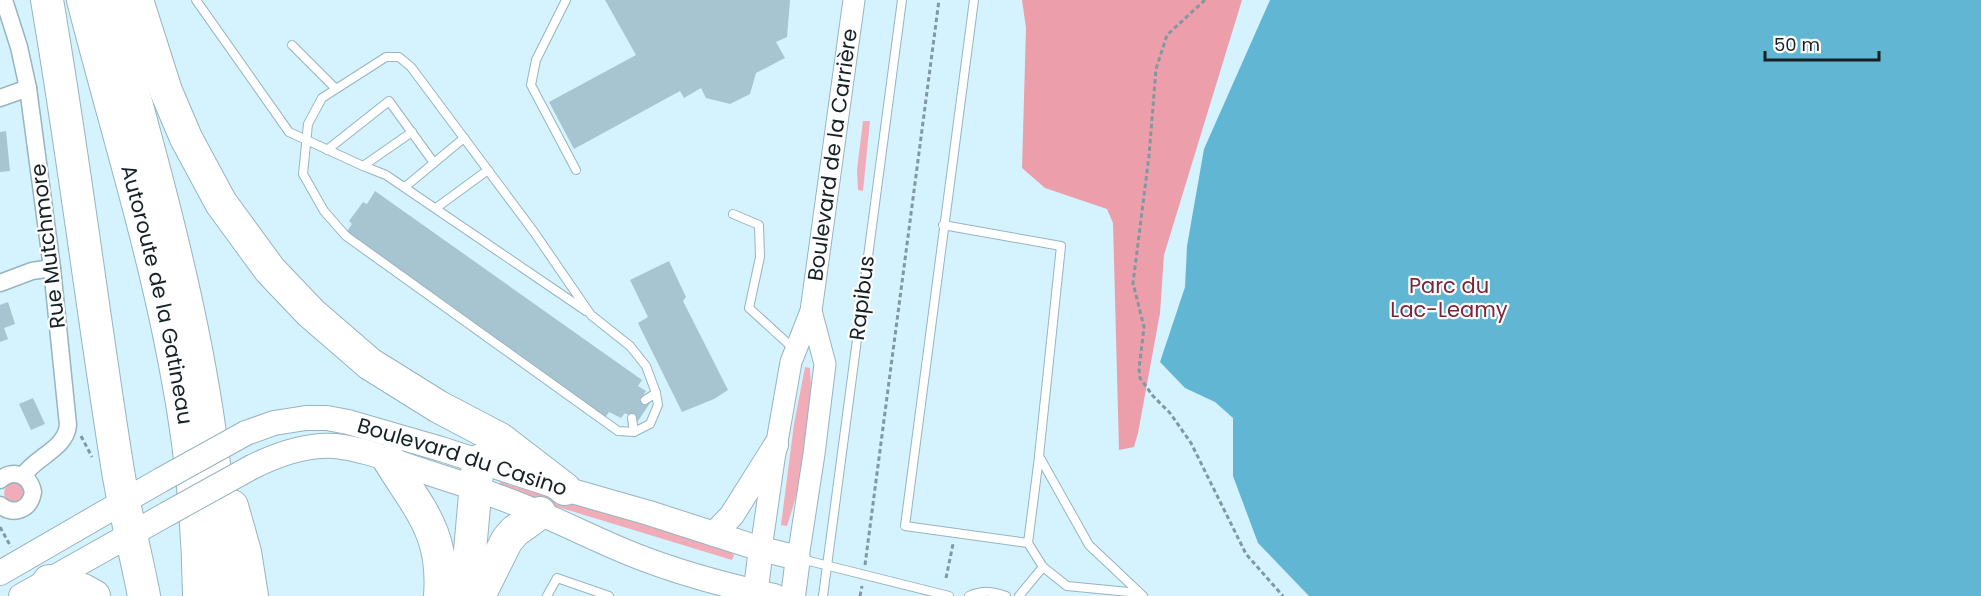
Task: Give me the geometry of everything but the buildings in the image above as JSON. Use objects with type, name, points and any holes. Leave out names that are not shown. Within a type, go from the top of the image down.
[{"type":"highway","points":[[46,0],[76,180],[124,501],[144,596]]},
{"type":"highway","name":"Autoroute de la Gatineau","points":[[83,0],[151,255],[178,376],[192,474],[199,596]]},
{"type":"highway","name":"Autoroute de la Gatineau","points":[[108,0],[185,296],[198,358],[211,436],[219,511],[223,596]]},
{"type":"highway","points":[[137,0],[166,90],[186,138],[221,203],[270,270],[319,321],[370,364],[439,407],[500,439],[565,489]]},
{"type":"highway","points":[[211,436],[245,552],[252,596]]},
{"type":"highway","points":[[389,460],[424,513],[435,538],[440,562],[440,596]]},
{"type":"highway","points":[[466,596],[478,475]]},
{"type":"highway","points":[[479,596],[507,540],[515,531],[540,513]]},
{"type":"highway","points":[[49,581],[83,590],[94,596]]},
{"type":"main road","name":"Boulevard du Casino","points":[[0,573],[246,433],[295,419],[316,418],[338,420],[394,434],[478,475],[540,513],[709,588],[761,595]]},
{"type":"main road","points":[[714,534],[732,515],[776,445]]},
{"type":"main road","name":"Boulevard du Casino","points":[[21,596],[252,467],[286,452],[321,446],[353,450],[389,460],[565,489],[650,513],[761,549],[798,558]]},
{"type":"main road","name":"Boulevard de la Carrière","points":[[761,549],[761,595]]},
{"type":"main road","name":"Boulevard de la Carrière","points":[[793,596],[798,558]]},
{"type":"street","name":"Rue Mutchmore","points":[[4,0],[19,47],[28,88],[52,268],[68,427]]},
{"type":"street","name":"Boulevard de la Carrière","points":[[761,549],[791,362],[811,311],[854,0]]},
{"type":"street","points":[[0,98],[28,88]]},
{"type":"street","points":[[0,283],[32,271],[52,268]]},
{"type":"street","name":"Boulevard de la Carrière","points":[[798,558],[825,364],[811,311]]},
{"type":"street","points":[[23,476],[30,465],[60,442],[68,427]]},
{"type":"street","points":[[0,480],[10,474],[23,476],[28,480],[32,489],[32,499],[20,510],[13,511],[0,504]]},
{"type":"lane","points":[[196,0],[289,132],[306,140],[327,150],[363,166],[386,175],[591,315],[630,346],[646,366],[658,405],[650,424],[634,432],[618,431],[346,236],[324,212],[303,174],[306,140],[308,124],[322,98],[386,57],[399,57],[411,67],[488,170],[591,315]]},
{"type":"lane","points":[[566,0],[536,60],[531,85],[576,170]]},
{"type":"lane","name":"Rapibus","points":[[823,596],[902,0]]},
{"type":"lane","points":[[974,0],[905,526],[1028,543]]},
{"type":"lane","points":[[292,45],[335,88]]},
{"type":"lane","points":[[327,150],[389,101],[434,163]]},
{"type":"lane","points":[[363,166],[412,132]]},
{"type":"lane","points":[[405,188],[464,138]]},
{"type":"lane","points":[[436,208],[488,170]]},
{"type":"lane","points":[[734,214],[759,225],[760,257],[749,308],[796,350]]},
{"type":"lane","points":[[943,225],[1061,246],[1028,543],[1043,567],[1067,586],[1141,594]]},
{"type":"lane","points":[[645,400],[656,393]]},
{"type":"lane","points":[[632,418],[634,432]]},
{"type":"lane","points":[[1039,456],[1089,545],[1141,594]]},
{"type":"lane","name":"Boulevard du Casino","points":[[798,558],[918,592],[949,596]]},
{"type":"lane","points":[[1019,596],[1043,567]]},
{"type":"lane","points":[[547,596],[557,578],[609,596]]},
{"type":"lane","points":[[969,596],[984,591],[1006,596]]},
{"type":"path","points":[[866,558],[939,0]]},
{"type":"path","points":[[1204,0],[1167,35],[1156,69],[1149,156],[1133,283],[1144,327],[1140,378],[1153,396],[1170,413],[1191,443],[1246,554],[1283,596]]},
{"type":"path","points":[[68,427],[79,430],[85,446],[96,462]]},
{"type":"path","points":[[0,527],[10,545]]},
{"type":"path","points":[[946,578],[952,553]]},
{"type":"shaded area","points":[[1022,0],[1242,0],[1164,255],[1160,313],[1134,447],[1119,450],[1113,223],[1107,209],[1045,188],[1022,168],[1026,28]]},
{"type":"shaded area","points":[[863,121],[870,121],[863,191],[858,190],[857,170]]},
{"type":"shaded area","points":[[805,367],[810,368],[809,427],[798,488],[787,526],[781,525],[794,424]]},
{"type":"shaded area","points":[[500,482],[725,549],[734,555],[732,560],[558,507],[499,485]]},
{"type":"shaded area","points":[[14,483],[21,486],[24,493],[21,500],[14,503],[7,500],[4,493],[7,486]]},
{"type":"water","name":"Parc du Lac-Leamy","points":[[1270,0],[1981,0],[1981,596],[1309,596],[1258,543],[1233,476],[1233,418],[1215,402],[1185,388],[1160,362],[1185,287],[1187,246],[1204,149]]}]
